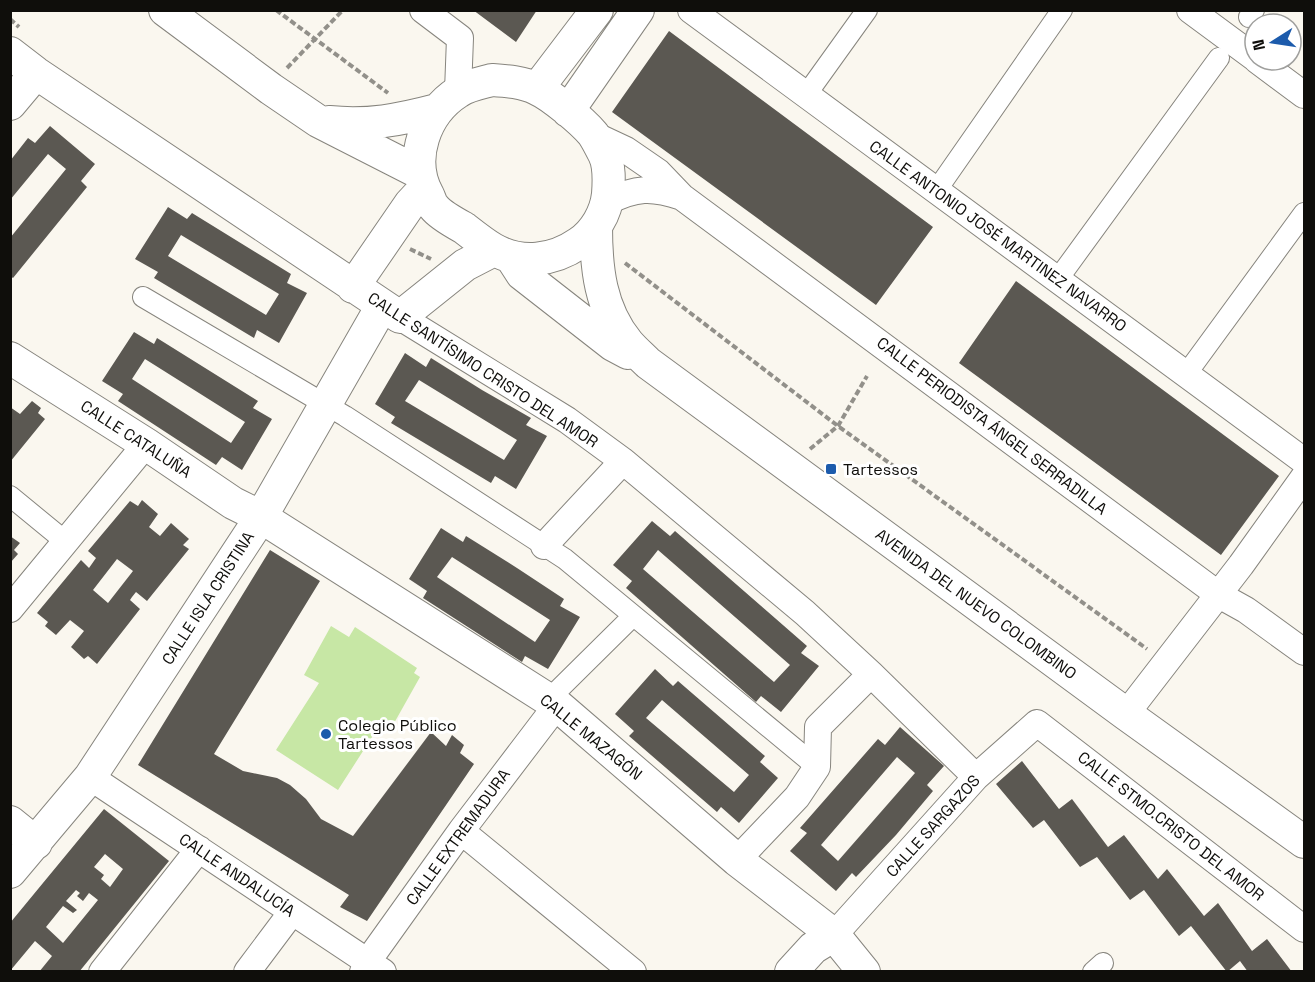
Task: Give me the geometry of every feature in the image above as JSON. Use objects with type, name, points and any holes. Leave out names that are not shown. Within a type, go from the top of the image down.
[{"type":"street","points":[[165,10],[270,89],[318,121],[422,181]]},
{"type":"street","points":[[318,121],[348,124],[378,123],[407,118],[448,101],[475,84],[492,80],[510,81],[537,89],[568,111],[594,135],[605,156],[610,179],[602,214],[583,240],[567,251],[549,258],[530,260],[502,253],[435,208],[422,181],[420,150],[426,129],[448,101],[460,38],[423,10]]},
{"type":"street","points":[[537,89],[597,10]]},
{"type":"street","points":[[568,111],[638,10]]},
{"type":"street","name":"CALLE ANTONIO JOSÉ MARTINEZ NAVARRO","points":[[691,10],[1305,460]]},
{"type":"street","points":[[806,95],[867,10]]},
{"type":"street","points":[[936,190],[1062,10]]},
{"type":"street","points":[[1190,10],[1243,49]]},
{"type":"street","name":"CALLE SANTÍSIMO CRISTO DEL AMOR","points":[[10,53],[36,73],[391,312],[567,420],[623,461],[805,613],[976,777]]},
{"type":"street","points":[[1058,279],[1219,58]]},
{"type":"street","points":[[1274,72],[1305,95]]},
{"type":"street","points":[[10,104],[36,73]]},
{"type":"street","name":"CALLE PERIODISTA ÁNGEL SERRADILLA","points":[[594,135],[626,150],[658,172],[682,197],[1219,595],[1246,610],[1305,652]]},
{"type":"street","points":[[353,286],[410,204],[422,181]]},
{"type":"street","name":"CALLE PERIODISTA ÁNGEL SERRADILLA","points":[[602,214],[624,193],[643,189],[663,191],[682,197]]},
{"type":"street","points":[[1187,373],[1305,213]]},
{"type":"street","name":"AVENIDA DEL NUEVO COLOMBINO","points":[[602,214],[596,258],[600,288],[611,316],[627,342],[648,363],[1126,714],[1305,842]]},
{"type":"street","points":[[391,312],[465,265],[502,253]]},
{"type":"street","name":"AVENIDA DEL NUEVO COLOMBINO","points":[[502,253],[522,274],[613,345],[648,363]]},
{"type":"street","points":[[143,297],[345,416],[565,559],[817,767]]},
{"type":"street","name":"CALLE ISLA CRISTINA","points":[[10,873],[90,777],[261,517],[325,405],[391,312]]},
{"type":"street","name":"CALLE CATALUÑA","points":[[10,358],[146,444],[233,503],[261,517]]},
{"type":"street","points":[[10,609],[146,444]]},
{"type":"street","points":[[544,546],[623,461]]},
{"type":"street","points":[[1126,714],[1219,595],[1305,477]]},
{"type":"street","points":[[10,496],[66,542]]},
{"type":"street","name":"CALLE MAZAGÓN","points":[[261,517],[553,702],[737,860],[834,935],[864,972]]},
{"type":"street","points":[[553,702],[633,616]]},
{"type":"street","points":[[737,860],[797,797],[817,767],[818,727],[871,674]]},
{"type":"street","name":"CALLE EXTREMADURA","points":[[371,968],[461,831],[553,702]]},
{"type":"street","name":"CALLE SARGAZOS","points":[[834,935],[976,777],[1038,723]]},
{"type":"street","name":"CALLE STMO.CRISTO DEL AMOR","points":[[1038,723],[1305,929]]},
{"type":"street","name":"CALLE ANDALUCÍA","points":[[90,777],[292,912],[371,968]]},
{"type":"street","points":[[10,822],[36,843]]},
{"type":"street","points":[[461,831],[633,972]]},
{"type":"street","points":[[102,972],[199,849]]},
{"type":"street","points":[[247,972],[292,912]]},
{"type":"street","points":[[790,972],[813,948],[834,935]]},
{"type":"path","points":[[276,10],[396,99]]},
{"type":"path","points":[[283,73],[343,10]]},
{"type":"path","points":[[407,248],[436,262]]},
{"type":"path","points":[[617,258],[838,426],[1148,650]]},
{"type":"path","points":[[802,455],[838,426],[867,376]]},
{"type":"green space","points":[[331,626],[349,637],[355,627],[417,668],[414,673],[420,677],[393,725],[383,720],[338,790],[276,750],[319,683],[304,675]]},
{"type":"building","points":[[473,10],[537,10],[516,42]]},
{"type":"building","points":[[669,31],[933,227],[876,305],[612,112]]},
{"type":"building","points":[[50,126],[95,164],[81,181],[87,187],[13,278],[10,276],[10,238],[66,169],[48,154],[10,200],[10,161],[28,138],[35,143]]},
{"type":"building","points":[[168,207],[187,219],[192,213],[291,274],[287,283],[307,293],[279,343],[257,330],[254,338],[154,278],[158,272],[135,259]],"holes":[[[181,235],[279,294],[266,315],[168,256]]]},
{"type":"building","points":[[1016,281],[1279,476],[1221,555],[959,363]]},
{"type":"building","points":[[134,332],[154,344],[157,338],[258,401],[253,408],[272,419],[242,470],[222,457],[216,465],[118,401],[123,394],[102,381]],"holes":[[[145,359],[245,422],[231,443],[132,379]]]},
{"type":"building","points":[[405,353],[426,367],[431,358],[531,418],[526,425],[547,436],[516,489],[495,476],[491,483],[391,423],[395,417],[375,404]],"holes":[[[419,380],[517,440],[504,460],[405,401]]]},
{"type":"building","points":[[32,401],[41,408],[38,413],[45,419],[10,462],[10,407],[20,414]]},
{"type":"building","points":[[142,500],[158,514],[149,527],[160,536],[171,523],[189,539],[183,545],[189,549],[147,601],[136,592],[132,597],[130,600],[140,609],[97,664],[88,656],[84,659],[71,647],[84,631],[70,620],[56,635],[45,626],[48,622],[37,613],[81,560],[89,568],[96,558],[88,551],[130,501],[138,506]],"holes":[[[117,559],[133,571],[108,603],[93,590]]]},
{"type":"building","points":[[652,521],[670,536],[675,531],[807,646],[801,653],[819,666],[781,712],[761,696],[756,702],[626,588],[632,581],[613,565]],"holes":[[[658,550],[790,665],[774,682],[643,569]]]},
{"type":"building","points":[[441,528],[463,542],[466,536],[517,568],[564,599],[560,606],[580,617],[548,669],[525,656],[522,662],[423,598],[427,591],[409,579]],"holes":[[[452,557],[550,620],[535,642],[437,577]]]},
{"type":"building","points":[[10,536],[20,543],[14,550],[18,554],[10,563]]},
{"type":"building","points":[[270,550],[320,581],[214,754],[243,771],[277,778],[290,785],[306,799],[321,819],[353,836],[431,732],[446,746],[452,735],[464,745],[460,753],[474,764],[367,921],[340,907],[349,895],[138,765]]},
{"type":"building","points":[[655,669],[673,686],[678,681],[765,756],[760,762],[778,778],[739,823],[721,807],[717,812],[629,736],[634,731],[615,714]],"holes":[[[662,700],[749,775],[734,792],[646,718]]]},
{"type":"building","points":[[900,727],[944,766],[927,785],[933,791],[896,835],[856,877],[852,873],[836,891],[790,851],[807,833],[800,828],[878,739],[885,745]],"holes":[[[897,757],[915,773],[838,861],[821,845]]]},
{"type":"building","points":[[1022,761],[1059,809],[1072,799],[1108,847],[1124,835],[1158,879],[1167,869],[1204,916],[1218,903],[1252,951],[1267,939],[1292,972],[1248,972],[1240,961],[1227,972],[1191,926],[1179,936],[1144,890],[1130,900],[1097,857],[1080,867],[1044,820],[1033,828],[996,784]]},
{"type":"building","points":[[104,809],[169,861],[79,972],[39,972],[52,956],[35,941],[10,971],[10,923]],"holes":[[[105,854],[123,869],[110,887],[101,879],[104,875],[94,867]],[[76,890],[80,893],[77,896],[83,901],[89,893],[98,900],[63,943],[46,927],[63,906],[73,913],[77,910],[66,901]]]},
{"type":"place","name":"Tartessos","points":[[831,469]]},
{"type":"place","name":"Colegio Público Tartessos","points":[[326,734]]}]
